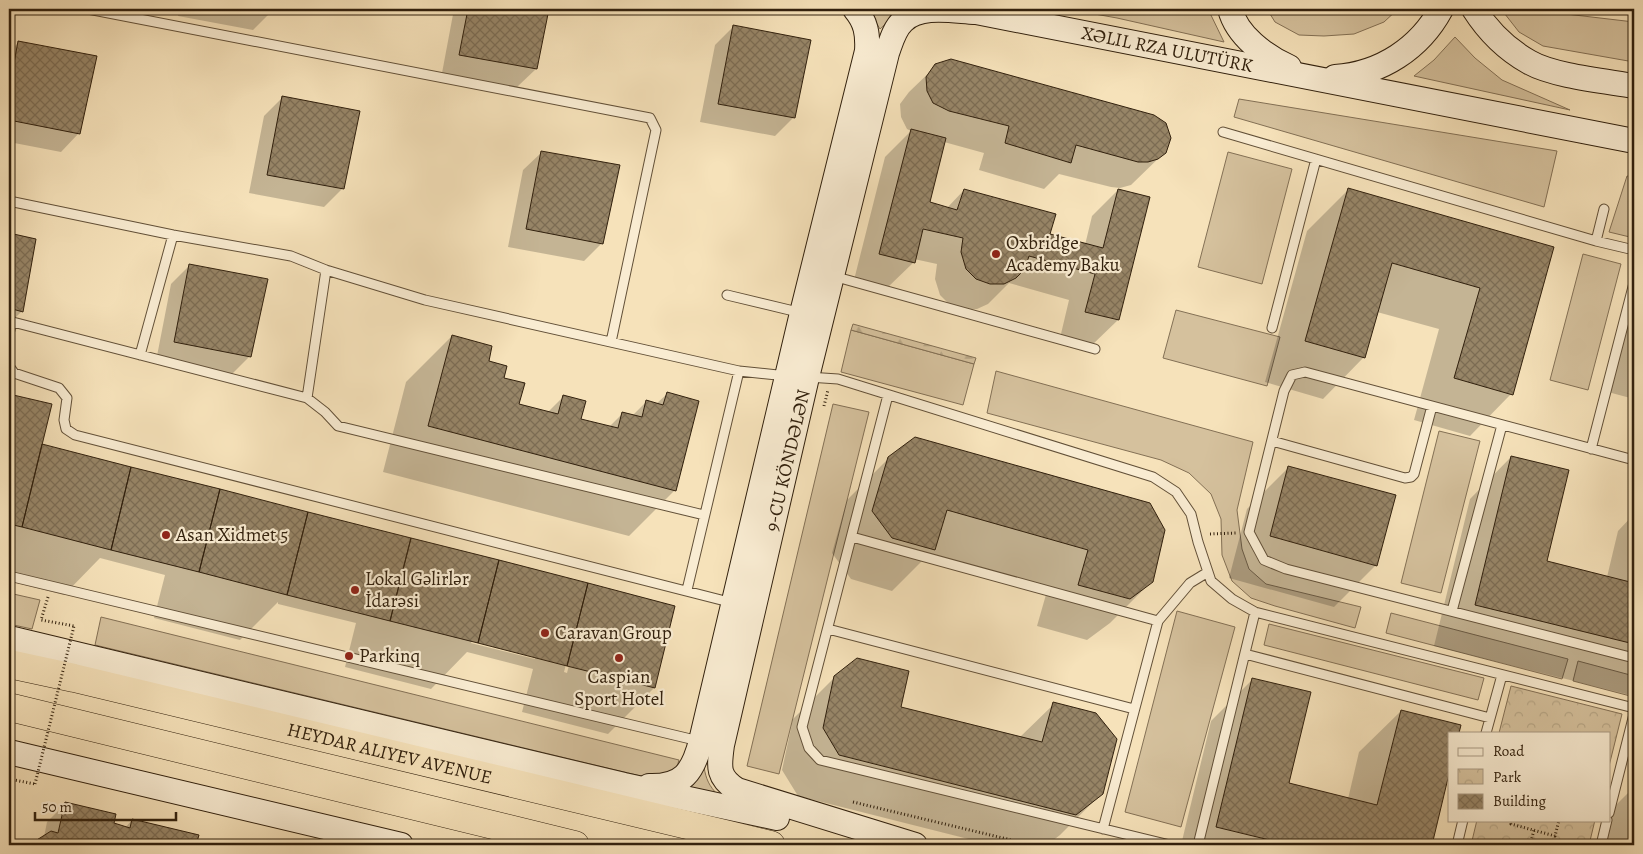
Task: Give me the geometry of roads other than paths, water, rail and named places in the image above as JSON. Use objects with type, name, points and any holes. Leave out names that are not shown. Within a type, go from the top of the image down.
[{"type":"highway","name":"HEYDAR ALIYEV AVENUE","points":[[9,664],[770,845]]},
{"type":"highway","points":[[9,707],[575,845]]},
{"type":"main road","name":"9-CU KÖNDƏLƏN","points":[[624,785],[661,786],[681,780],[712,743],[798,376],[802,314],[867,51],[867,29],[863,19],[855,9]]},
{"type":"main road","points":[[1230,9],[1241,30],[1253,44],[1277,62],[1315,78],[1634,141]]},
{"type":"main road","points":[[1315,78],[1356,74],[1375,69],[1399,56],[1417,42],[1434,23],[1442,9]]},
{"type":"main road","points":[[1474,9],[1486,27],[1506,47],[1530,63],[1568,74],[1634,86]]},
{"type":"main road","name":"9-CU KÖNDƏLƏN","points":[[915,845],[737,790],[728,784],[721,774],[720,763],[712,743],[734,603],[798,376],[832,276],[887,53],[894,34],[910,15],[920,12],[968,10]]},
{"type":"main road","name":"XƏLIL RZA ULUTÜRK","points":[[968,10],[1315,78]]},
{"type":"main road","points":[[9,638],[624,785],[906,845]]},
{"type":"main road","points":[[9,752],[401,845]]},
{"type":"lane","points":[[88,9],[650,118],[656,130],[611,342]]},
{"type":"lane","points":[[1223,132],[1596,241],[1634,250]]},
{"type":"lane","points":[[1272,328],[1316,159]]},
{"type":"lane","points":[[9,201],[291,256],[326,270],[425,300],[739,372],[838,379],[1153,477],[1176,492],[1191,514],[1211,581],[1232,600],[1255,612],[1634,708]]},
{"type":"lane","points":[[1596,241],[1604,209]]},
{"type":"lane","points":[[140,355],[173,234]]},
{"type":"lane","points":[[307,398],[326,270]]},
{"type":"lane","points":[[832,276],[1095,349]]},
{"type":"lane","points":[[1591,448],[1634,283]]},
{"type":"lane","points":[[727,295],[802,314]]},
{"type":"lane","points":[[9,334],[10,321],[307,398],[325,412],[338,426],[704,515]]},
{"type":"lane","points":[[9,366],[14,373],[47,382],[59,388],[67,398],[64,420],[66,429],[76,436],[734,603]]},
{"type":"lane","points":[[687,590],[739,372]]},
{"type":"lane","points":[[1634,460],[1305,372],[1292,375],[1284,391],[1249,532],[1264,560],[1286,569],[1634,658]]},
{"type":"lane","points":[[888,395],[802,727],[808,748],[820,760],[1170,845]]},
{"type":"lane","points":[[1272,441],[1405,478],[1411,477],[1414,474],[1432,406]]},
{"type":"lane","points":[[1452,611],[1502,425]]},
{"type":"lane","points":[[852,537],[1158,621]]},
{"type":"lane","points":[[1103,829],[1158,621],[1190,583],[1208,572]]},
{"type":"lane","points":[[9,576],[712,743]]},
{"type":"lane","points":[[1198,845],[1255,612]]},
{"type":"lane","points":[[828,629],[1134,709]]},
{"type":"lane","points":[[1245,654],[1490,718]]},
{"type":"lane","points":[[1486,732],[1502,675]]},
{"type":"lane","points":[[1610,810],[1630,750],[1634,714]]},
{"type":"lane","points":[[1457,845],[1463,822]]},
{"type":"lane","points":[[1601,845],[1607,822]]},
{"type":"place","name":"Oxbridge Academy Baku","points":[[996,254]]},
{"type":"place","name":"Asan Xidmet 5","points":[[166,535]]},
{"type":"place","name":"Lokal Gəlirlər İdarəsi","points":[[355,590]]},
{"type":"place","name":"Caravan Group","points":[[545,633]]},
{"type":"place","name":"Parkinq","points":[[349,656]]},
{"type":"place","name":"Caspian Sport Hotel","points":[[619,658]]}]
